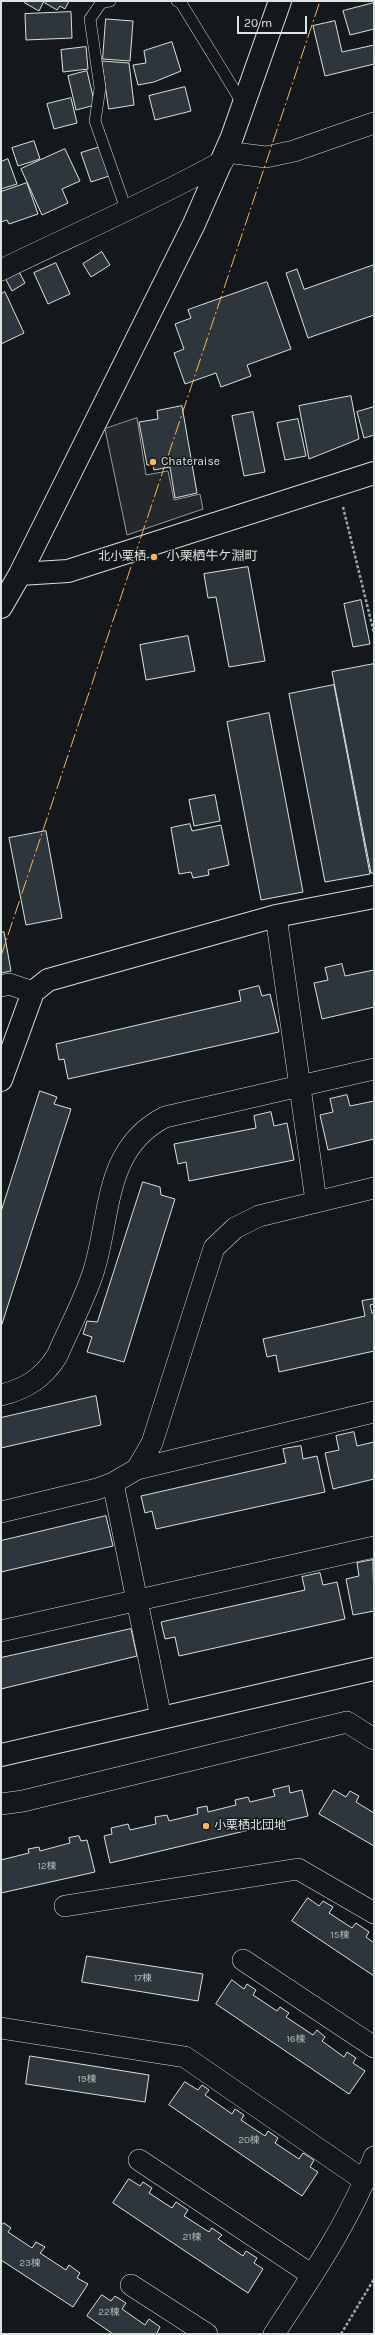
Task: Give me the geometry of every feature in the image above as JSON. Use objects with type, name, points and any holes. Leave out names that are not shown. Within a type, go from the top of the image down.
[{"type":"street","points":[[1,607],[20,574],[194,224],[224,157],[280,1]]},
{"type":"street","points":[[1,270],[126,210],[164,194],[224,157],[266,157],[294,151],[374,123]]},
{"type":"street","points":[[20,574],[68,571],[374,472]]},
{"type":"street","points":[[1,1080],[33,992],[48,980],[276,916],[374,897]]},
{"type":"street","points":[[276,916],[316,1201]]},
{"type":"street","points":[[1,986],[9,984],[33,992]]},
{"type":"street","points":[[1,1394],[20,1390],[50,1367],[57,1356],[94,1270],[113,1182],[122,1158],[135,1138],[148,1125],[165,1117],[374,1069]]},
{"type":"street","points":[[137,1469],[152,1443],[214,1248],[235,1228],[259,1216],[374,1188]]},
{"type":"street","points":[[1,1512],[113,1483],[137,1469],[374,1412]]},
{"type":"street","points":[[113,1483],[162,1718]]},
{"type":"street","points":[[1,1631],[374,1548]]},
{"type":"street","points":[[1,1756],[374,1669]]},
{"type":"street","points":[[1,1804],[24,1801],[347,1722],[374,1739]]},
{"type":"street","points":[[66,1906],[298,1869],[374,1913]]},
{"type":"street","points":[[243,1960],[374,2047]]},
{"type":"street","points":[[1,2028],[185,2057],[365,2181]]},
{"type":"street","points":[[274,2334],[312,2275],[365,2181],[374,2157]]},
{"type":"street","points":[[139,2160],[312,2275]]},
{"type":"street","points":[[131,2285],[207,2334]]},
{"type":"lane","points":[[110,1],[101,3],[90,19],[100,88],[95,121],[126,210]]},
{"type":"lane","points":[[180,2],[244,104]]},
{"type":"path","points":[[336,485],[374,633]]},
{"type":"path","points":[[341,2334],[374,2279]]},
{"type":"shaded area","points":[[137,418],[146,475],[168,471],[174,500],[200,494],[203,509],[127,535],[105,429]]},
{"type":"building","points":[[26,1],[44,1],[39,11],[25,3]]},
{"type":"building","points":[[46,1],[69,1],[65,9],[60,6],[57,10],[45,3]]},
{"type":"building","points":[[374,3],[374,29],[350,35],[343,11]]},
{"type":"building","points":[[71,12],[72,38],[26,40],[25,14]]},
{"type":"building","points":[[106,19],[133,21],[130,61],[103,59]]},
{"type":"building","points":[[335,21],[342,52],[374,45],[374,64],[325,76],[313,26]]},
{"type":"building","points":[[172,42],[181,71],[154,82],[138,85],[133,65],[146,63],[144,51]]},
{"type":"building","points":[[86,47],[88,69],[63,72],[61,50]]},
{"type":"building","points":[[102,61],[129,63],[134,105],[109,109]]},
{"type":"building","points":[[87,71],[95,105],[76,110],[68,76]]},
{"type":"building","points":[[185,87],[191,111],[155,120],[149,96]]},
{"type":"building","points":[[71,98],[77,123],[54,129],[47,104]]},
{"type":"building","points":[[34,141],[40,159],[18,166],[12,148]]},
{"type":"building","points":[[100,147],[109,176],[91,182],[81,153]]},
{"type":"building","points":[[65,149],[80,181],[62,189],[68,203],[42,215],[21,169]]},
{"type":"building","points":[[8,159],[17,184],[1,189],[1,162]]},
{"type":"building","points":[[27,183],[38,214],[9,224],[7,220],[1,222],[1,192]]},
{"type":"building","points":[[102,252],[110,265],[91,277],[83,264]]},
{"type":"building","points":[[56,263],[70,294],[48,304],[34,273]]},
{"type":"building","points":[[374,265],[374,315],[308,338],[286,273],[297,269],[304,289]]},
{"type":"building","points":[[18,270],[25,283],[12,291],[5,278]]},
{"type":"building","points":[[267,282],[291,349],[247,365],[251,376],[221,387],[216,373],[185,384],[174,353],[184,349],[175,324],[191,318],[188,310]]},
{"type":"building","points":[[5,292],[24,333],[1,344],[1,294]]},
{"type":"building","points":[[351,396],[359,439],[309,459],[299,406]]},
{"type":"building","points":[[182,406],[197,493],[175,498],[170,467],[154,470],[153,465],[147,465],[139,422],[158,419],[157,411]]},
{"type":"building","points":[[374,407],[374,435],[364,438],[357,412]]},
{"type":"building","points":[[253,412],[265,472],[244,476],[232,416]]},
{"type":"building","points":[[298,419],[306,456],[285,460],[277,423]]},
{"type":"building","points":[[248,567],[265,661],[229,667],[216,597],[208,598],[204,574]]},
{"type":"building","points":[[361,600],[370,644],[353,647],[344,604]]},
{"type":"building","points":[[188,636],[195,671],[146,680],[140,645]]},
{"type":"building","points":[[374,664],[374,873],[371,873],[332,672]]},
{"type":"building","points":[[334,685],[370,874],[325,882],[289,694]]},
{"type":"building","points":[[269,713],[303,892],[261,900],[227,722]]},
{"type":"building","points":[[215,795],[220,821],[194,826],[189,800]]},
{"type":"building","points":[[190,824],[192,831],[221,825],[229,865],[208,870],[209,875],[193,878],[191,872],[179,874],[171,828]]},
{"type":"building","points":[[46,831],[62,918],[26,925],[9,838]]},
{"type":"building","points":[[4,932],[11,971],[1,973],[1,933]]},
{"type":"building","points":[[342,964],[345,976],[374,970],[374,1007],[322,1019],[314,983],[328,980],[325,968]]},
{"type":"building","points":[[259,986],[262,996],[270,994],[279,1032],[68,1079],[64,1059],[59,1060],[56,1044],[241,1001],[239,991]]},
{"type":"building","points":[[40,1091],[57,1097],[54,1104],[71,1109],[1,1327],[1,1212]]},
{"type":"building","points":[[347,1095],[350,1106],[374,1101],[374,1139],[328,1150],[320,1115],[333,1112],[330,1099]]},
{"type":"building","points":[[271,1112],[274,1126],[287,1123],[294,1160],[189,1181],[186,1162],[178,1164],[174,1144],[256,1128],[254,1116]]},
{"type":"building","points":[[143,1182],[160,1187],[161,1195],[175,1199],[124,1362],[87,1352],[92,1337],[83,1334],[87,1321],[97,1322]]},
{"type":"building","points":[[374,1299],[374,1304],[370,1305],[372,1313],[374,1313],[374,1351],[279,1372],[276,1355],[267,1357],[263,1339],[365,1316],[362,1301]]},
{"type":"building","points":[[96,1396],[101,1425],[1,1448],[1,1418]]},
{"type":"building","points":[[354,1432],[357,1446],[374,1442],[374,1479],[333,1489],[325,1453],[339,1450],[336,1436]]},
{"type":"building","points":[[301,1446],[303,1459],[317,1456],[325,1492],[156,1529],[152,1511],[145,1513],[141,1496],[286,1463],[283,1449]]},
{"type":"building","points":[[106,1516],[113,1546],[1,1572],[1,1541]]},
{"type":"building","points":[[373,1560],[374,1611],[353,1615],[346,1579],[359,1576],[357,1563]]},
{"type":"building","points":[[320,1573],[323,1585],[337,1582],[345,1619],[179,1656],[175,1637],[165,1639],[161,1622],[305,1590],[302,1577]]},
{"type":"building","points":[[131,1629],[137,1656],[1,1689],[1,1658]]},
{"type":"building","name":"小栗栖北団地","points":[[289,1786],[290,1793],[302,1790],[308,1816],[110,1863],[104,1836],[112,1834],[111,1828],[128,1824],[130,1830],[156,1824],[155,1817],[167,1815],[169,1821],[198,1814],[197,1808],[207,1806],[208,1812],[236,1805],[235,1800],[248,1797],[250,1802],[275,1796],[273,1790]]},
{"type":"building","name":"小栗栖北団地","points":[[334,1790],[346,1797],[350,1791],[359,1796],[356,1802],[374,1813],[374,1846],[319,1814]]},
{"type":"building","points":[[79,1836],[81,1841],[87,1840],[95,1872],[1,1893],[1,1860],[29,1853],[28,1849],[39,1847],[40,1851],[70,1843],[69,1838]]},
{"type":"building","points":[[308,1898],[319,1906],[323,1901],[333,1907],[329,1913],[352,1928],[356,1923],[369,1932],[366,1937],[374,1943],[374,1976],[292,1921]]},
{"type":"building","points":[[87,1956],[203,1974],[198,2001],[82,1982]]},
{"type":"building","points":[[232,1980],[244,1989],[247,1984],[256,1990],[253,1995],[277,2011],[280,2007],[289,2013],[286,2017],[313,2035],[317,2030],[325,2037],[322,2041],[344,2057],[347,2052],[356,2058],[353,2063],[365,2071],[349,2094],[216,2004]]},
{"type":"building","points":[[30,2056],[149,2075],[145,2102],[26,2084]]},
{"type":"building","points":[[185,2082],[198,2090],[202,2085],[209,2090],[205,2095],[232,2114],[235,2109],[244,2115],[241,2120],[265,2136],[268,2131],[278,2138],[275,2143],[299,2159],[303,2153],[314,2160],[310,2167],[318,2172],[302,2196],[169,2105]]},
{"type":"building","points":[[129,2179],[140,2186],[143,2182],[152,2188],[149,2193],[172,2208],[176,2202],[188,2210],[184,2216],[209,2232],[212,2228],[222,2235],[218,2239],[243,2256],[246,2251],[257,2258],[254,2263],[263,2269],[248,2293],[113,2203]]},
{"type":"building","points":[[4,2223],[11,2228],[8,2232],[32,2248],[36,2242],[45,2247],[40,2253],[66,2270],[69,2265],[80,2273],[77,2278],[88,2284],[73,2307],[1,2260],[1,2226]]},
{"type":"building","points":[[102,2295],[111,2301],[115,2296],[126,2303],[122,2309],[145,2325],[149,2319],[160,2327],[157,2333],[159,2334],[113,2334],[87,2316]]},
{"type":"power","points":[[1,956],[320,1]]},
{"type":"place","name":"Chateraise","points":[[153,462]]},
{"type":"place","name":"北小栗栖","points":[[154,557]]},
{"type":"place","name":"小栗栖北団地","points":[[206,1826]]},
{"type":"district","name":"小栗栖牛ケ淵町","points":[[212,556]]}]
